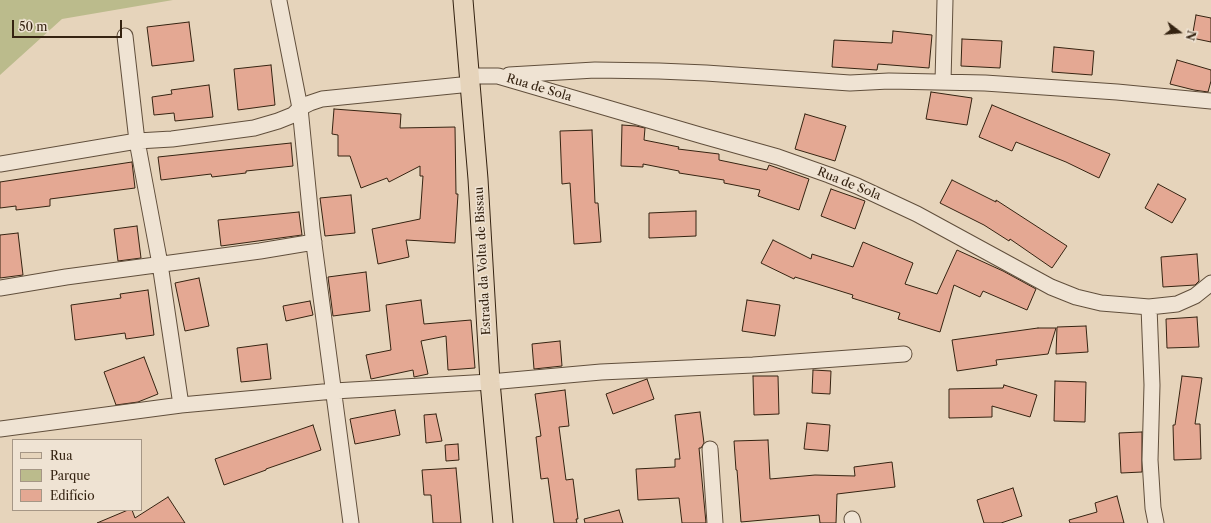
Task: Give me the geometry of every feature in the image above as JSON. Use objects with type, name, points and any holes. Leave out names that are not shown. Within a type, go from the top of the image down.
[{"type":"main road","name":"Estrada da Volta de Bissau","points":[[463,0],[470,80],[490,382],[503,523]]},
{"type":"street","points":[[943,82],[945,0]]},
{"type":"street","points":[[278,1],[300,108],[314,242],[351,523]]},
{"type":"street","points":[[125,36],[137,141],[160,264],[181,405]]},
{"type":"street","points":[[498,76],[596,70],[659,71],[850,83],[889,81],[943,82],[1117,92],[1211,101]]},
{"type":"street","name":"Rua de Sola","points":[[0,164],[137,141],[254,128],[293,115],[300,108],[322,99],[498,76],[792,162],[857,186],[917,214],[1051,287],[1076,297],[1101,303],[1149,307],[1177,304],[1195,296],[1211,283]]},
{"type":"street","points":[[0,288],[314,242]]},
{"type":"street","points":[[1149,307],[1152,385],[1150,460],[1153,508],[1156,523]]},
{"type":"street","points":[[0,429],[181,405],[334,391],[490,382],[608,372],[753,365],[904,354]]},
{"type":"street","points":[[710,449],[715,523]]},
{"type":"green space","points":[[0,0],[173,0],[62,19],[0,75]]},
{"type":"building","points":[[1196,15],[1211,18],[1211,42],[1192,38]]},
{"type":"building","points":[[189,22],[194,61],[152,66],[147,27]]},
{"type":"building","points":[[893,31],[932,35],[929,68],[878,64],[877,70],[832,67],[834,40],[892,43]]},
{"type":"building","points":[[962,39],[1002,41],[1000,68],[961,66]]},
{"type":"building","points":[[1054,47],[1094,51],[1092,75],[1052,72]]},
{"type":"building","points":[[1177,60],[1211,70],[1211,81],[1208,92],[1170,84]]},
{"type":"building","points":[[271,65],[275,105],[238,110],[234,69]]},
{"type":"building","points":[[209,85],[213,117],[175,121],[174,113],[154,115],[152,97],[172,94],[171,90]]},
{"type":"building","points":[[931,92],[972,98],[967,125],[926,119]]},
{"type":"building","points":[[992,105],[1110,154],[1099,178],[1066,162],[1016,142],[1012,151],[979,137]]},
{"type":"building","points":[[334,109],[401,114],[400,128],[455,127],[456,194],[458,194],[455,243],[406,240],[409,257],[378,264],[372,229],[420,219],[423,176],[420,176],[420,166],[389,182],[387,178],[361,188],[350,156],[338,156],[338,135],[332,134]]},
{"type":"building","points":[[805,114],[846,126],[835,161],[795,149]]},
{"type":"building","points":[[622,125],[645,128],[644,140],[679,147],[678,149],[719,154],[719,160],[767,170],[769,165],[809,179],[799,210],[758,196],[760,190],[724,183],[724,180],[679,173],[679,171],[643,164],[643,167],[621,166]]},
{"type":"building","points":[[592,130],[595,203],[598,203],[601,242],[574,244],[570,183],[562,184],[560,131]]},
{"type":"building","points":[[291,143],[293,166],[246,171],[246,173],[212,177],[211,174],[161,180],[158,157]]},
{"type":"building","points":[[132,162],[135,188],[50,199],[50,206],[16,210],[16,206],[0,208],[0,182]]},
{"type":"building","points":[[952,180],[996,202],[996,200],[1067,246],[1052,268],[1010,239],[1009,241],[984,225],[940,203]]},
{"type":"building","points":[[1158,184],[1186,199],[1172,223],[1145,208]]},
{"type":"building","points":[[831,189],[865,201],[855,229],[821,216]]},
{"type":"building","points":[[351,195],[355,233],[325,236],[320,198]]},
{"type":"building","points":[[696,211],[696,236],[649,238],[649,213]]},
{"type":"building","points":[[299,212],[302,235],[221,246],[218,220]]},
{"type":"building","points":[[137,226],[141,258],[118,261],[114,229]]},
{"type":"building","points":[[18,233],[23,275],[0,278],[0,235]]},
{"type":"building","points":[[773,240],[811,259],[812,254],[853,267],[863,242],[913,263],[905,284],[937,294],[957,250],[1003,271],[1036,289],[1027,310],[983,291],[980,297],[954,285],[940,332],[898,319],[900,313],[852,298],[853,295],[795,277],[794,279],[761,263]]},
{"type":"building","points":[[1197,254],[1199,281],[1195,285],[1163,287],[1161,257]]},
{"type":"building","points":[[366,272],[370,311],[333,316],[328,277]]},
{"type":"building","points":[[199,278],[209,326],[185,331],[175,283]]},
{"type":"building","points":[[148,290],[154,335],[126,339],[125,333],[75,340],[71,305],[121,298],[120,294]]},
{"type":"building","points":[[421,300],[424,324],[471,320],[475,368],[448,370],[446,336],[421,341],[428,374],[414,377],[413,370],[371,379],[366,355],[391,350],[386,305]]},
{"type":"building","points":[[747,300],[780,305],[775,336],[742,331]]},
{"type":"building","points":[[310,301],[313,315],[286,321],[283,306]]},
{"type":"building","points":[[1197,317],[1199,347],[1167,348],[1166,319]]},
{"type":"building","points":[[1086,326],[1088,352],[1056,354],[1057,327]]},
{"type":"building","points":[[1038,328],[1056,328],[1048,354],[996,360],[997,365],[957,371],[952,340]]},
{"type":"building","points":[[560,341],[562,366],[534,369],[532,344]]},
{"type":"building","points":[[267,344],[271,379],[241,382],[237,348]]},
{"type":"building","points":[[144,357],[158,394],[138,402],[116,405],[104,372]]},
{"type":"building","points":[[813,370],[831,371],[830,394],[812,393]]},
{"type":"building","points":[[753,376],[778,376],[779,414],[754,415]]},
{"type":"building","points":[[1182,376],[1202,378],[1195,424],[1200,424],[1201,459],[1174,460],[1173,425],[1175,425]]},
{"type":"building","points":[[647,379],[654,399],[613,414],[606,394]]},
{"type":"building","points":[[1055,381],[1086,382],[1085,422],[1054,421]]},
{"type":"building","points":[[1004,385],[1037,395],[1030,417],[992,406],[992,417],[949,418],[949,389],[1003,388]]},
{"type":"building","points":[[565,390],[569,426],[559,427],[566,480],[573,479],[578,519],[576,519],[577,523],[554,523],[548,478],[541,479],[536,437],[541,436],[535,394]]},
{"type":"building","points":[[395,410],[400,435],[355,444],[350,419]]},
{"type":"building","points":[[700,412],[704,443],[701,448],[699,448],[706,523],[682,523],[679,498],[638,500],[636,469],[675,467],[675,459],[680,459],[675,415]]},
{"type":"building","points":[[436,414],[442,441],[426,443],[424,415]]},
{"type":"building","points":[[807,423],[830,425],[828,451],[804,449]]},
{"type":"building","points":[[313,425],[321,450],[224,485],[215,459]]},
{"type":"building","points":[[1142,432],[1142,472],[1121,473],[1119,433]]},
{"type":"building","points":[[768,440],[770,479],[815,475],[855,476],[854,467],[892,462],[895,487],[837,494],[836,523],[820,523],[819,515],[741,522],[734,441]]},
{"type":"building","points":[[458,444],[459,460],[446,461],[445,445]]},
{"type":"building","points":[[456,468],[461,523],[433,523],[431,495],[424,495],[422,470]]},
{"type":"building","points":[[1013,488],[1022,516],[1001,523],[984,523],[977,500]]},
{"type":"building","points":[[1117,496],[1124,523],[1070,523],[1069,520],[1097,512],[1095,503]]},
{"type":"building","points":[[168,497],[185,523],[97,523],[126,511],[132,511],[135,518]]},
{"type":"building","points":[[619,510],[623,523],[585,523],[584,519]]}]
